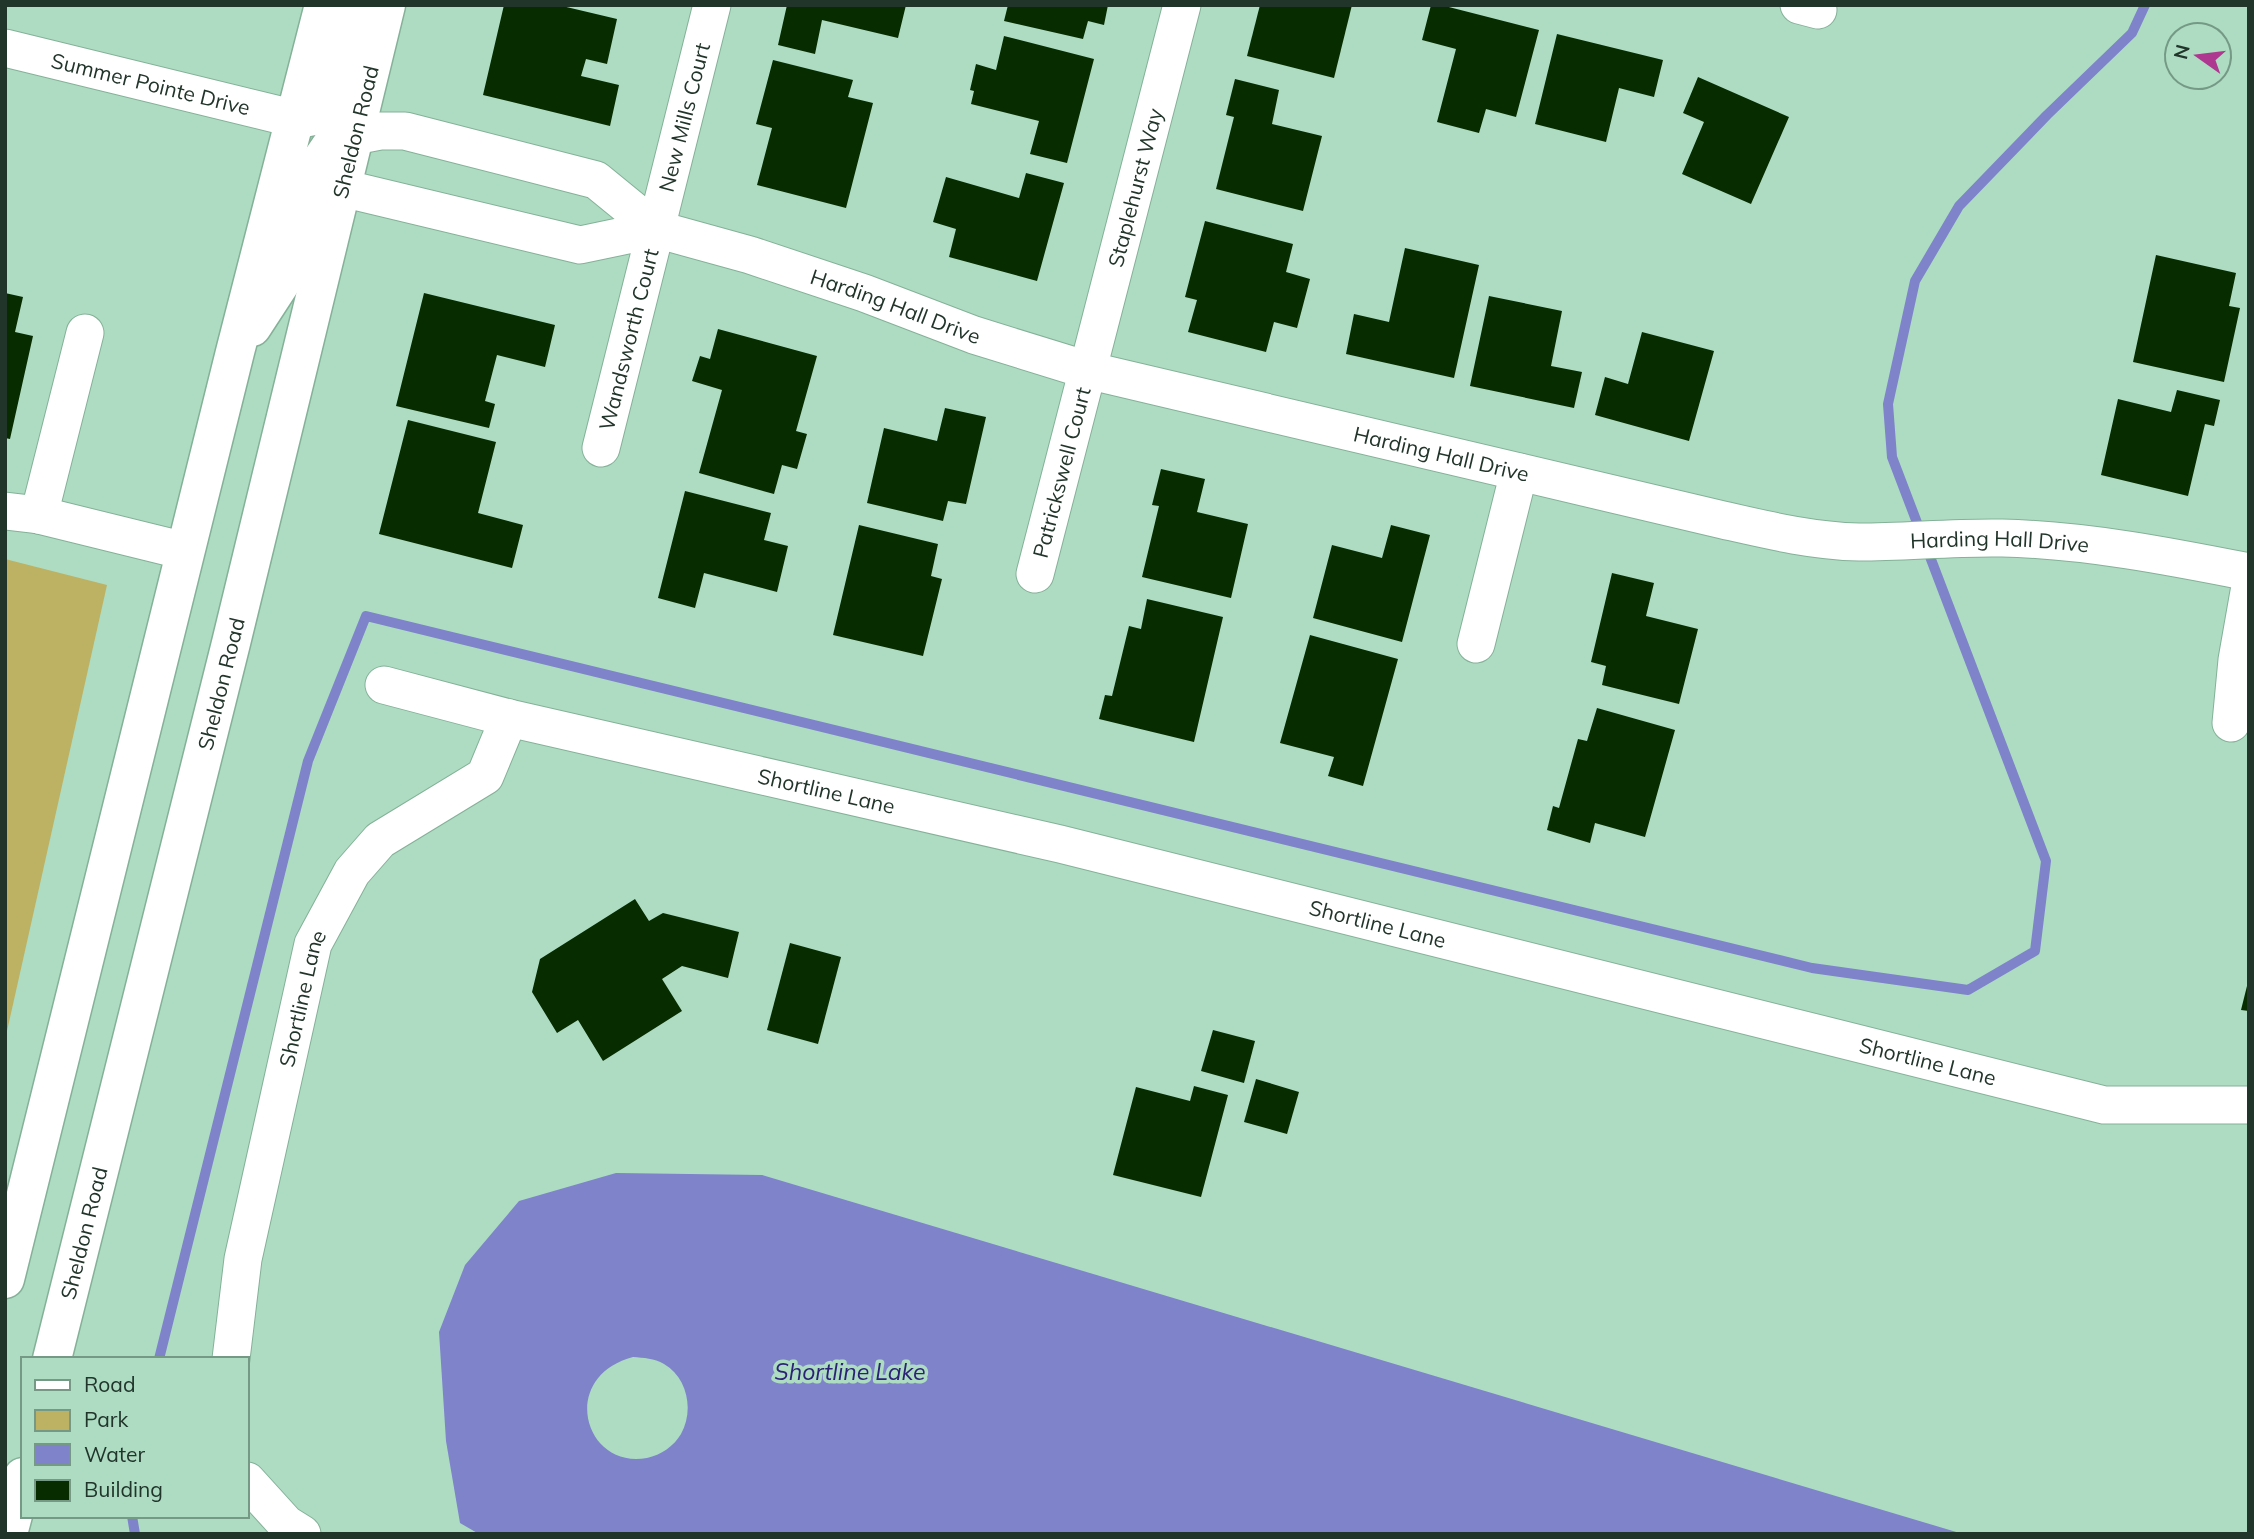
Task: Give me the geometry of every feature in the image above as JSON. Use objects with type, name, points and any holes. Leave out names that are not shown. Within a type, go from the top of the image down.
[{"type":"main road","points":[[5,1279],[234,352],[324,5]]},
{"type":"main road","points":[[296,119],[318,117],[335,96],[360,5]]},
{"type":"main road","name":"Sheldon Road","points":[[52,1357],[386,5]]},
{"type":"main road","points":[[234,352],[295,261],[318,165],[331,146],[354,136]]},
{"type":"main road","points":[[9,1534],[21,1485]]},
{"type":"street","name":"New Mills Court","points":[[656,229],[712,5]]},
{"type":"street","name":"Staplehurst Way","points":[[1087,370],[1182,5]]},
{"type":"street","name":"Summer Pointe Drive","points":[[5,48],[296,119]]},
{"type":"street","name":"Harding Hall Drive","points":[[354,136],[380,131],[405,131],[596,180],[656,229],[750,255],[864,293],[974,335],[1087,370],[1801,537],[1857,542],[2003,538],[2148,552],[2249,572]]},
{"type":"street","name":"Harding Hall Drive","points":[[342,188],[580,245],[656,229]]},
{"type":"street","name":"Wandsworth Court","points":[[601,448],[656,229]]},
{"type":"street","points":[[85,333],[22,513],[185,551]]},
{"type":"street","name":"Patrickswell Court","points":[[1034,575],[1087,370]]},
{"type":"street","points":[[1476,644],[1519,472]]},
{"type":"street","points":[[2231,723],[2237,660],[2249,592]]},
{"type":"street","name":"Shortline Lane","points":[[384,685],[509,718],[1060,844],[2104,1105],[2249,1105]]},
{"type":"street","name":"Shortline Lane","points":[[231,1357],[243,1259],[313,944],[352,872],[380,840],[485,776],[509,718]]},
{"type":"street","points":[[248,1482],[286,1524],[302,1534]]},
{"type":"green space","points":[[5,559],[107,585],[5,1040]]},
{"type":"water","name":"Shortline Lake","points":[[616,1173],[762,1175],[1963,1534],[479,1534],[460,1523],[446,1441],[439,1332],[465,1265],[519,1201]],"holes":[[[633,1357],[656,1361],[672,1370],[683,1386],[688,1405],[685,1425],[675,1442],[657,1455],[647,1458],[625,1458],[608,1450],[595,1437],[588,1420],[588,1401],[595,1383],[609,1368]]]},
{"type":"building","points":[[504,5],[558,5],[617,19],[607,64],[586,59],[581,76],[619,85],[610,126],[483,95]]},
{"type":"building","points":[[787,5],[906,5],[898,38],[822,20],[815,54],[778,45]]},
{"type":"building","points":[[1008,5],[1108,5],[1104,25],[1088,21],[1083,39],[1004,21]]},
{"type":"building","points":[[1260,5],[1352,5],[1334,78],[1247,56]]},
{"type":"building","points":[[1431,5],[1441,5],[1539,30],[1516,117],[1486,109],[1479,133],[1437,122],[1456,49],[1422,40]]},
{"type":"building","points":[[1557,34],[1663,60],[1654,97],[1619,88],[1606,142],[1535,124]]},
{"type":"building","points":[[1004,36],[1094,59],[1067,163],[1030,154],[1039,121],[971,104],[974,91],[970,90],[976,64],[996,70]]},
{"type":"building","points":[[773,60],[853,80],[848,97],[873,103],[846,208],[757,185],[772,128],[756,124]]},
{"type":"building","points":[[1698,77],[1789,117],[1751,204],[1682,174],[1704,122],[1683,113]]},
{"type":"building","points":[[1235,79],[1279,90],[1272,124],[1322,136],[1303,211],[1216,189],[1234,117],[1226,115]]},
{"type":"building","points":[[1026,173],[1064,183],[1037,281],[949,257],[956,229],[933,222],[946,177],[1019,198]]},
{"type":"building","points":[[1205,221],[1293,244],[1286,272],[1310,279],[1297,328],[1274,322],[1266,352],[1188,332],[1197,300],[1185,297]]},
{"type":"building","points":[[1405,248],[1479,265],[1454,378],[1346,354],[1354,314],[1389,322]]},
{"type":"building","points":[[2156,255],[2236,273],[2229,306],[2240,308],[2224,382],[2133,362]]},
{"type":"building","points":[[5,293],[23,297],[15,332],[33,336],[10,439],[5,438]]},
{"type":"building","points":[[424,293],[555,325],[545,367],[497,355],[485,401],[495,404],[489,428],[396,406]]},
{"type":"building","points":[[1489,296],[1562,311],[1551,366],[1582,372],[1574,408],[1470,386]]},
{"type":"building","points":[[718,329],[817,356],[796,431],[807,434],[797,469],[782,465],[774,494],[699,473],[722,390],[692,381],[700,356],[710,359]]},
{"type":"building","points":[[1642,332],[1714,351],[1689,441],[1595,415],[1605,377],[1628,384]]},
{"type":"building","points":[[2177,390],[2220,400],[2214,426],[2205,424],[2188,496],[2101,475],[2118,399],[2171,412]]},
{"type":"building","points":[[945,408],[986,417],[966,504],[948,501],[943,521],[867,503],[884,428],[937,441]]},
{"type":"building","points":[[408,420],[496,442],[478,513],[523,525],[512,568],[379,534]]},
{"type":"building","points":[[1161,469],[1205,479],[1197,512],[1248,524],[1231,598],[1142,577],[1159,506],[1152,505]]},
{"type":"building","points":[[685,491],[771,513],[764,540],[788,546],[777,592],[704,573],[695,608],[658,598]]},
{"type":"building","points":[[859,525],[938,544],[931,576],[942,579],[923,656],[833,635]]},
{"type":"building","points":[[1391,525],[1430,535],[1402,642],[1313,618],[1332,545],[1382,558]]},
{"type":"building","points":[[1612,573],[1654,583],[1646,616],[1698,629],[1679,704],[1602,685],[1606,666],[1591,662]]},
{"type":"building","points":[[1147,599],[1223,617],[1194,742],[1099,719],[1105,695],[1112,696],[1129,626],[1141,629]]},
{"type":"building","points":[[1310,635],[1398,659],[1363,786],[1328,776],[1334,757],[1280,743]]},
{"type":"building","points":[[1597,708],[1675,730],[1645,837],[1595,823],[1590,843],[1547,830],[1553,806],[1559,808],[1578,739],[1587,741]]},
{"type":"building","points":[[635,899],[649,921],[663,913],[739,932],[728,978],[682,966],[662,979],[682,1011],[603,1061],[578,1020],[557,1033],[532,992],[540,959]]},
{"type":"building","points":[[790,943],[841,957],[818,1044],[767,1030]]},
{"type":"building","points":[[2249,983],[2249,1011],[2241,1010]]},
{"type":"building","points":[[1213,1030],[1255,1041],[1244,1083],[1201,1071]]},
{"type":"building","points":[[1256,1079],[1299,1092],[1287,1134],[1244,1122]]},
{"type":"building","points":[[1194,1086],[1228,1095],[1201,1197],[1113,1175],[1136,1087],[1190,1101]]},
{"type":"waterway","points":[[159,1357],[308,761],[366,616],[1812,968],[1968,990],[2035,951],[2046,861],[1892,457],[1888,404],[1915,281],[1959,206],[2047,115],[2132,33],[2145,5]]},
{"type":"waterway","points":[[132,1518],[135,1534]]}]
